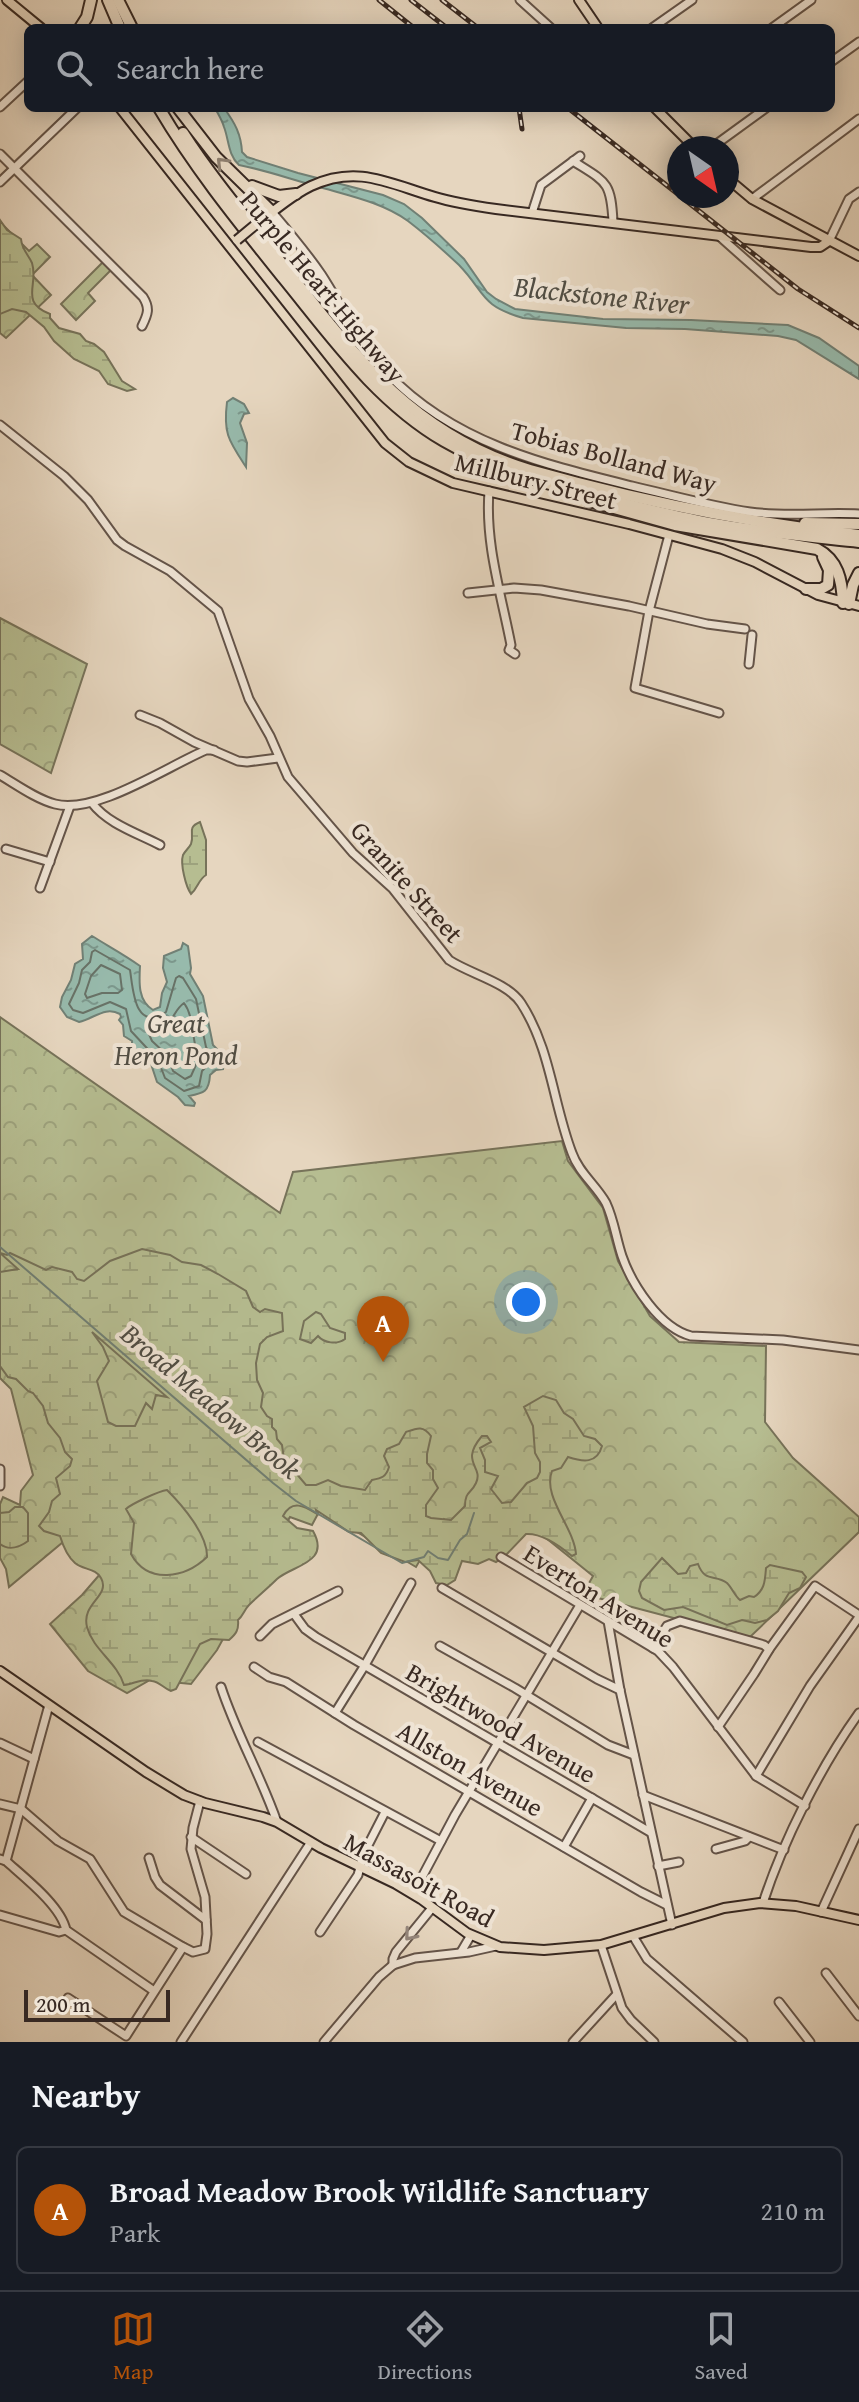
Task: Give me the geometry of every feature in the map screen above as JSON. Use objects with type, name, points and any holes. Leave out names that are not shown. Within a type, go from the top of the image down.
[{"type":"highway","points":[[83,24],[91,0]]},
{"type":"highway","points":[[108,0],[118,24]]},
{"type":"highway","points":[[117,0],[128,24]]},
{"type":"highway","name":"Purple Heart Highway","points":[[162,112],[232,213],[336,344],[372,385],[444,441],[475,458],[523,476],[658,512],[708,523],[859,542]]},
{"type":"highway","name":"Purple Heart Highway","points":[[170,112],[226,194],[353,352],[385,385],[431,424],[453,438],[502,461],[578,483],[730,518],[859,535]]},
{"type":"highway","points":[[181,112],[207,147],[272,212]]},
{"type":"highway","points":[[243,182],[273,195],[284,197],[296,194]]},
{"type":"highway","points":[[523,476],[582,499],[658,521],[817,549],[828,556],[836,567],[851,604]]},
{"type":"highway","points":[[730,518],[859,524]]},
{"type":"highway","points":[[806,589],[821,589],[830,582],[828,566],[817,549]]},
{"type":"highway","points":[[851,604],[853,585],[859,573]]},
{"type":"main road","points":[[7,0],[36,24]]},
{"type":"main road","points":[[579,0],[595,24]]},
{"type":"main road","name":"Millbury Street","points":[[123,112],[233,242],[385,443],[423,471],[453,483],[739,555],[806,589],[851,604]]},
{"type":"main road","points":[[660,112],[683,136]]},
{"type":"main road","points":[[233,242],[296,194],[322,181],[357,175],[382,179],[450,201],[532,213],[811,247],[820,247],[829,241]]},
{"type":"main road","points":[[739,188],[752,199],[859,256]]},
{"type":"main road","name":"Massasoit Road","points":[[0,1671],[184,1795],[277,1822],[413,1894],[474,1937],[496,1946],[513,1950],[544,1950],[601,1945],[724,1908],[763,1903],[859,1920]]},
{"type":"street","points":[[520,0],[547,24]]},
{"type":"street","points":[[658,24],[692,0]]},
{"type":"street","points":[[778,24],[811,0]]},
{"type":"street","points":[[835,59],[859,42]]},
{"type":"street","points":[[0,107],[24,85]]},
{"type":"street","points":[[0,182],[73,112]]},
{"type":"street","points":[[728,136],[760,112]]},
{"type":"street","points":[[752,199],[859,119]]},
{"type":"street","points":[[0,154],[143,297],[148,306],[148,315],[142,326]]},
{"type":"street","points":[[532,213],[541,185],[576,159],[609,188],[613,201],[613,222]]},
{"type":"street","points":[[829,241],[849,199],[859,192]]},
{"type":"street","name":"Tobias Bolland Way","points":[[272,212],[308,256],[375,359],[411,396],[478,439],[534,461],[750,512],[859,514]]},
{"type":"street","points":[[717,235],[780,290]]},
{"type":"street","name":"Granite Street","points":[[0,425],[64,476],[88,500],[117,540],[170,571],[218,611],[249,699],[270,736],[278,758],[297,788],[353,853],[393,889],[441,952],[460,967],[508,990],[521,1003],[550,1067],[565,1133],[575,1160],[603,1199],[624,1260],[640,1290],[662,1320],[680,1333],[691,1336],[783,1340],[859,1350]]},
{"type":"street","points":[[489,491],[489,531],[511,645],[509,650],[515,654]]},
{"type":"street","points":[[669,535],[649,611],[636,690],[719,713]]},
{"type":"street","points":[[468,593],[521,588],[541,590],[748,632],[749,664]]},
{"type":"street","points":[[140,715],[238,761],[278,758]]},
{"type":"street","points":[[0,775],[53,804],[70,806],[92,803],[114,795],[206,750],[214,750]]},
{"type":"street","points":[[92,803],[113,822],[160,845]]},
{"type":"street","points":[[40,888],[70,806]]},
{"type":"street","points":[[6,849],[50,862]]},
{"type":"street","points":[[0,1469],[0,1486]]},
{"type":"street","name":"Everton Avenue","points":[[501,1557],[653,1648],[673,1667],[756,1776],[805,1806]]},
{"type":"street","points":[[335,1713],[411,1583]]},
{"type":"street","points":[[718,1727],[815,1586],[859,1616],[810,1686],[756,1776]]},
{"type":"street","points":[[442,1588],[620,1690]]},
{"type":"street","points":[[260,1636],[272,1624],[338,1591]]},
{"type":"street","points":[[413,1894],[580,1605]]},
{"type":"street","name":"Brightwood Avenue","points":[[294,1614],[309,1633],[650,1832]]},
{"type":"street","points":[[608,1621],[620,1690],[672,1925]]},
{"type":"street","points":[[653,1648],[667,1626],[681,1621],[769,1649]]},
{"type":"street","points":[[440,1646],[608,1745],[634,1755]]},
{"type":"street","name":"Allston Avenue","points":[[254,1667],[269,1677],[286,1682],[667,1905]]},
{"type":"street","points":[[221,1687],[277,1822]]},
{"type":"street","points":[[49,1705],[21,1809],[3,1860],[48,1901],[66,1930],[154,1991]]},
{"type":"street","points":[[763,1903],[805,1806],[859,1713]]},
{"type":"street","points":[[258,1742],[441,1841]]},
{"type":"street","points":[[0,1743],[34,1759]]},
{"type":"street","points":[[643,1795],[784,1850]]},
{"type":"street","points":[[564,1847],[592,1798]]},
{"type":"street","points":[[0,1804],[21,1809],[58,1841],[93,1861],[118,1905],[126,1913],[193,1952],[205,1949],[207,1939],[205,1897],[191,1854],[191,1837],[200,1801]]},
{"type":"street","points":[[320,1932],[358,1875],[363,1855],[385,1812]]},
{"type":"street","points":[[821,1912],[859,1829]]},
{"type":"street","points":[[191,1837],[246,1874]]},
{"type":"street","points":[[716,1849],[749,1837]]},
{"type":"street","points":[[181,2042],[311,1842]]},
{"type":"street","points":[[149,1858],[160,1885],[206,1920]]},
{"type":"street","points":[[658,1866],[679,1862]]},
{"type":"street","points":[[393,1965],[396,1952],[432,1908]]},
{"type":"street","points":[[0,1915],[59,1932],[66,1930]]},
{"type":"street","points":[[633,1936],[647,1959],[743,2042]]},
{"type":"street","points":[[465,1952],[474,1937]]},
{"type":"street","points":[[601,1945],[617,1994],[628,2016],[654,2042]]},
{"type":"street","points":[[324,2042],[379,1977],[393,1965],[415,1958],[496,1946]]},
{"type":"street","points":[[68,1998],[126,2036],[183,1947]]},
{"type":"street","points":[[826,1973],[859,2016]]},
{"type":"street","points":[[573,2042],[617,1994]]},
{"type":"street","points":[[779,2002],[810,2042]]},
{"type":"green space","points":[[0,220],[7,230],[21,239],[32,263],[35,304],[50,314],[59,328],[80,334],[104,352],[122,381],[135,389],[127,391],[108,384],[99,371],[74,359],[26,312],[12,309],[0,314]]},
{"type":"green space","points":[[0,222],[29,251],[37,244],[50,257],[32,275],[51,295],[6,338],[0,333]]},
{"type":"green space","points":[[103,262],[111,270],[88,293],[95,301],[76,320],[61,304]]},
{"type":"green space","points":[[0,618],[87,664],[51,773],[0,744]]},
{"type":"green space","points":[[200,822],[206,840],[206,875],[191,894],[182,859],[191,844],[192,829]]},
{"type":"green space","points":[[0,1017],[280,1213],[293,1172],[562,1141],[568,1161],[603,1208],[618,1261],[650,1316],[679,1342],[766,1346],[765,1422],[793,1458],[859,1517],[859,1532],[749,1638],[583,1594],[593,1576],[536,1530],[468,1533],[444,1519],[416,1567],[320,1510],[312,1525],[290,1517],[217,1650],[191,1684],[150,1680],[127,1693],[88,1671],[50,1624],[82,1595],[120,1551],[87,1522],[9,1587],[6,1569],[0,1558],[0,1504],[3,1497],[20,1505],[21,1491],[33,1475],[11,1389],[0,1378]]},
{"type":"green space","points":[[142,1249],[170,1255],[182,1262],[201,1265],[246,1291],[253,1307],[260,1312],[265,1309],[282,1313],[283,1331],[267,1337],[260,1344],[256,1363],[257,1380],[263,1393],[261,1407],[272,1419],[284,1459],[306,1485],[328,1480],[341,1486],[365,1490],[372,1480],[386,1473],[389,1467],[384,1456],[387,1449],[399,1444],[406,1432],[420,1428],[431,1436],[427,1463],[433,1470],[433,1479],[438,1488],[426,1505],[426,1516],[451,1520],[465,1506],[478,1477],[472,1452],[482,1436],[487,1436],[491,1442],[480,1448],[485,1460],[485,1472],[498,1476],[491,1489],[502,1503],[511,1502],[540,1472],[533,1426],[524,1407],[543,1396],[556,1400],[584,1436],[595,1439],[602,1446],[593,1459],[568,1457],[561,1468],[552,1471],[551,1491],[576,1554],[572,1556],[544,1538],[526,1534],[496,1562],[489,1559],[478,1564],[462,1561],[455,1580],[447,1585],[436,1583],[430,1571],[418,1560],[405,1562],[381,1553],[361,1533],[349,1532],[316,1510],[317,1514],[303,1507],[290,1507],[283,1516],[297,1528],[313,1531],[317,1542],[314,1557],[277,1579],[249,1605],[229,1640],[211,1639],[200,1644],[176,1689],[171,1691],[148,1680],[124,1685],[116,1669],[94,1643],[87,1627],[88,1612],[102,1590],[101,1578],[96,1572],[72,1560],[60,1536],[39,1526],[49,1512],[52,1501],[60,1494],[56,1478],[70,1466],[72,1459],[65,1452],[60,1438],[48,1423],[43,1406],[33,1393],[16,1379],[8,1377],[0,1366],[0,1272],[18,1269],[0,1253],[10,1253],[46,1270],[52,1267],[72,1272],[77,1279],[84,1281],[110,1261]],"holes":[[[92,1332],[167,1397],[156,1395],[152,1409],[146,1403],[135,1426],[116,1426],[108,1422],[97,1381],[109,1361]],[[167,1490],[199,1530],[207,1557],[188,1570],[167,1575],[147,1570],[131,1554],[134,1523],[126,1509]]]},
{"type":"green space","points":[[316,1312],[321,1314],[330,1328],[345,1333],[345,1339],[331,1342],[318,1336],[311,1343],[300,1339],[304,1321]]},
{"type":"green space","points":[[15,1507],[23,1507],[28,1513],[28,1541],[11,1548],[0,1544],[0,1513],[9,1512]]},
{"type":"green space","points":[[662,1558],[678,1574],[686,1573],[690,1566],[698,1564],[707,1576],[727,1583],[740,1600],[754,1597],[760,1591],[766,1568],[770,1565],[802,1572],[806,1577],[800,1588],[789,1593],[778,1611],[767,1620],[755,1623],[742,1620],[727,1625],[683,1607],[664,1610],[642,1598],[639,1591],[641,1582]]},
{"type":"water","points":[[217,112],[227,112],[239,134],[242,152],[247,157],[383,195],[404,204],[464,259],[487,292],[515,309],[603,319],[788,325],[819,338],[859,366],[859,379],[796,340],[778,336],[626,328],[523,318],[509,313],[491,303],[459,265],[398,214],[364,200],[239,165],[231,152]]},
{"type":"water","points":[[233,398],[244,404],[249,413],[244,414],[240,423],[247,443],[246,467],[227,430],[227,402]]},
{"type":"water","name":"Great Heron Pond","points":[[92,936],[140,966],[142,997],[153,1010],[160,1007],[167,982],[164,956],[181,949],[183,943],[188,946],[190,974],[203,996],[213,1045],[225,1057],[223,1069],[210,1075],[205,1091],[189,1096],[194,1106],[185,1105],[157,1082],[151,1064],[124,1036],[120,1014],[110,1011],[79,1022],[67,1017],[60,1007],[75,964],[83,959],[82,944]]},
{"type":"waterway","name":"Broad Meadow Brook","points":[[0,1247],[273,1483],[296,1501],[402,1563],[424,1557],[428,1551],[448,1560],[467,1534],[474,1513]]},
{"type":"railway","points":[[379,0],[409,24]]},
{"type":"railway","points":[[411,0],[442,24]]},
{"type":"railway","points":[[442,0],[473,24]]},
{"type":"railway","points":[[520,112],[522,129]]},
{"type":"railway","points":[[573,112],[667,186]]},
{"type":"railway","points":[[695,208],[798,289],[859,328]]},
{"type":"place","name":"Broad Meadow Brook Wildlife Sanctuary","points":[[383,1362]]},
{"type":"water label","name":"Blackstone River","points":[[602,295]]}]
